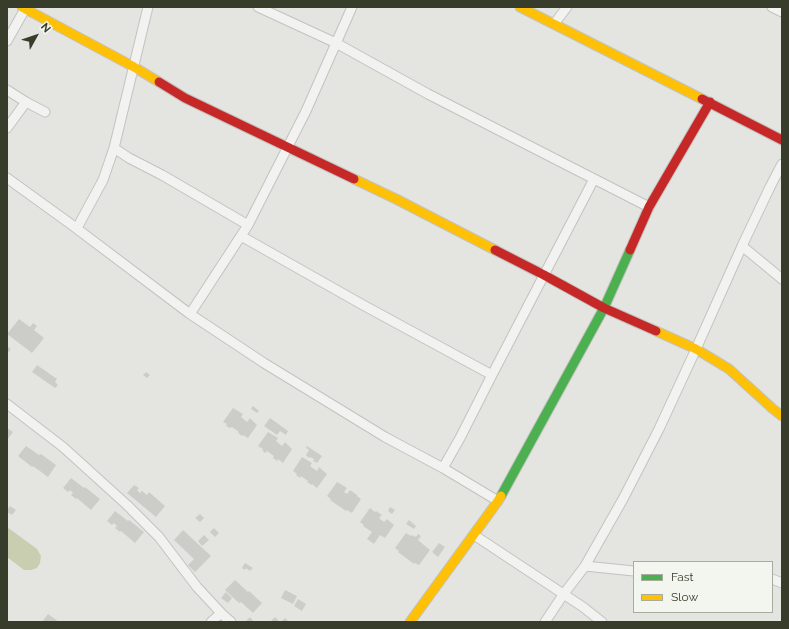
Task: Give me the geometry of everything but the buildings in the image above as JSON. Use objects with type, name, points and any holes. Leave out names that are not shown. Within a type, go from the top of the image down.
[{"type":"street","points":[[77,228],[103,180],[114,148],[148,7]]},
{"type":"street","points":[[258,7],[336,43],[428,94],[649,206]]},
{"type":"street","points":[[190,314],[248,225],[306,111],[352,7]]},
{"type":"street","points":[[520,7],[710,102],[782,140]]},
{"type":"street","points":[[554,24],[567,7]]},
{"type":"street","points":[[772,7],[782,12]]},
{"type":"street","points":[[7,41],[23,8],[134,67],[185,98],[396,199],[544,275],[604,308],[696,349],[729,369],[782,416]]},
{"type":"street","points":[[7,90],[45,112]]},
{"type":"street","points":[[7,128],[26,102]]},
{"type":"street","points":[[410,622],[498,501],[604,308],[649,206],[710,102]]},
{"type":"street","points":[[114,148],[248,225]]},
{"type":"street","points":[[546,622],[563,595],[585,566],[659,429],[742,246],[782,164]]},
{"type":"street","points":[[7,178],[77,228],[190,314],[264,363],[378,433],[443,468],[498,501]]},
{"type":"street","points":[[443,468],[594,179]]},
{"type":"street","points":[[240,236],[492,375]]},
{"type":"street","points":[[742,246],[782,279]]},
{"type":"street","points":[[7,404],[63,447],[127,505],[159,537],[197,587],[231,622]]},
{"type":"street","points":[[474,535],[602,622]]},
{"type":"street","points":[[585,566],[633,571]]},
{"type":"street","points":[[211,622],[221,613]]},
{"type":"shaded area","points":[[7,527],[37,549],[41,556],[40,563],[37,568],[24,570],[7,557]]},
{"type":"traffic: fast","points":[[501,496],[604,308],[630,250]]},
{"type":"traffic: slow","points":[[22,7],[159,82]]},
{"type":"traffic: slow","points":[[520,7],[702,99]]},
{"type":"traffic: slow","points":[[354,179],[495,250]]},
{"type":"traffic: slow","points":[[656,331],[696,349],[729,369],[782,416]]},
{"type":"traffic: slow","points":[[410,622],[501,496]]},
{"type":"traffic: jam","points":[[159,82],[185,98],[354,179]]},
{"type":"traffic: jam","points":[[702,99],[782,140]]},
{"type":"traffic: jam","points":[[630,250],[649,207],[710,102]]},
{"type":"traffic: jam","points":[[495,250],[604,308],[656,331]]}]
